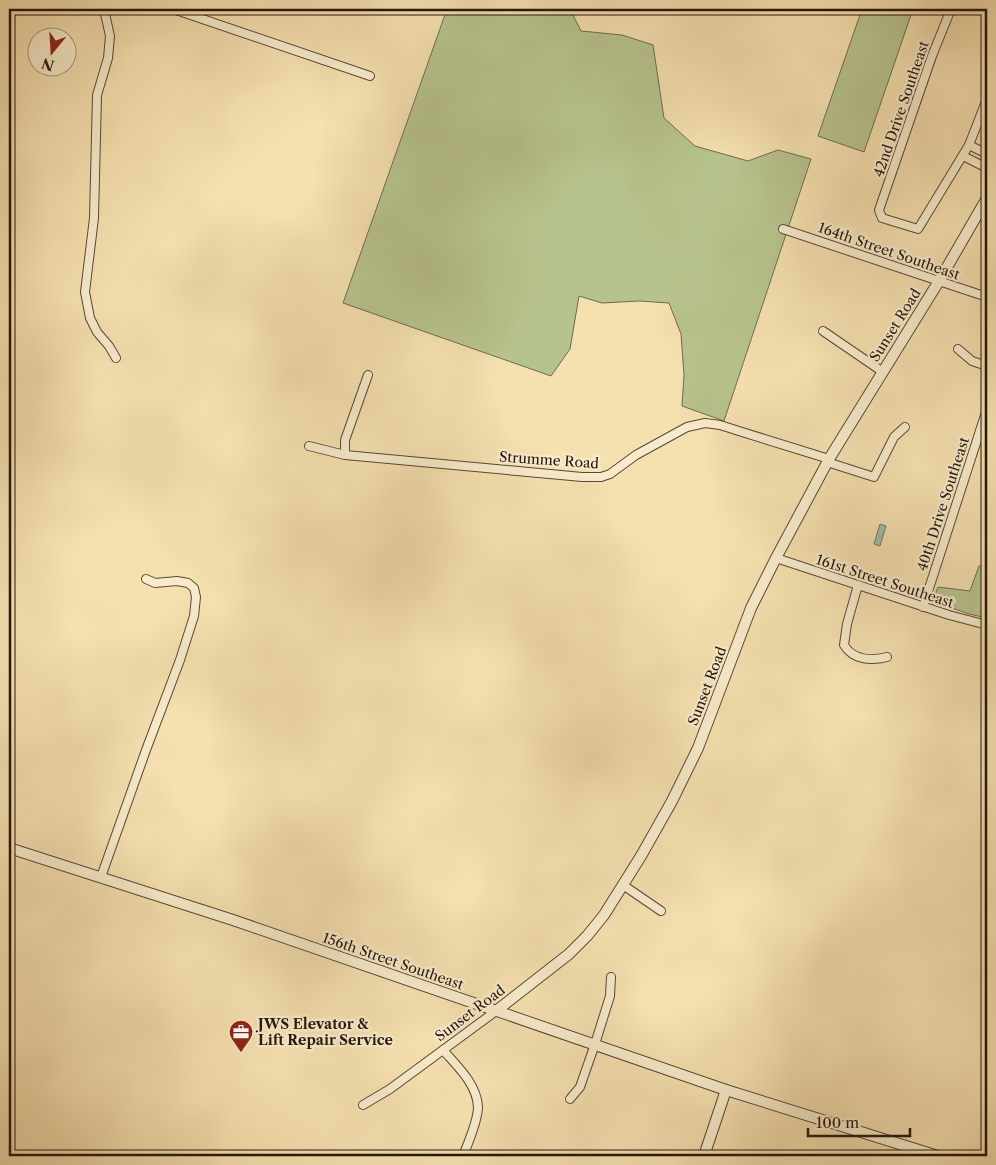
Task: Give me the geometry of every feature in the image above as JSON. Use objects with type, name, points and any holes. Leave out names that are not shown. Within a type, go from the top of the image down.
[{"type":"street","points":[[104,9],[110,36],[108,58],[97,96],[94,207],[86,297],[90,318],[116,358]]},
{"type":"street","points":[[173,9],[370,76]]},
{"type":"street","name":"42nd Drive Southeast","points":[[950,9],[879,210],[882,218],[918,229],[963,156]]},
{"type":"street","points":[[987,98],[963,156],[987,168]]},
{"type":"street","points":[[969,145],[987,154]]},
{"type":"street","name":"Sunset Road","points":[[363,1105],[390,1089],[496,1012],[569,954],[588,936],[604,915],[672,801],[698,748],[751,608],[828,460],[939,281],[987,198]]},
{"type":"street","name":"164th Street Southeast","points":[[783,229],[987,298]]},
{"type":"street","points":[[823,331],[883,372]]},
{"type":"street","points":[[958,349],[972,361],[987,366]]},
{"type":"street","points":[[345,455],[345,440],[368,375]]},
{"type":"street","name":"40th Drive Southeast","points":[[923,606],[987,409]]},
{"type":"street","name":"Strumme Road","points":[[309,446],[345,455],[602,477],[610,474],[636,455],[686,427],[706,423],[742,432],[874,476],[894,437],[904,427]]},
{"type":"street","name":"161st Street Southeast","points":[[776,558],[977,624],[987,625]]},
{"type":"street","points":[[101,877],[180,660],[194,616],[196,596],[194,588],[188,583],[176,581],[155,583],[146,579]]},
{"type":"street","points":[[858,585],[847,624],[844,645],[849,653],[873,661],[887,657]]},
{"type":"street","name":"156th Street Southeast","points":[[9,848],[296,942],[726,1090],[938,1156]]},
{"type":"street","points":[[623,885],[661,911]]},
{"type":"street","points":[[570,1099],[580,1087],[610,996],[611,977]]},
{"type":"street","points":[[443,1050],[462,1071],[473,1088],[478,1107],[463,1156]]},
{"type":"street","points":[[704,1156],[726,1090]]},
{"type":"green space","points":[[447,9],[570,9],[581,31],[622,35],[653,45],[664,118],[695,146],[748,161],[778,150],[811,159],[724,421],[682,406],[684,375],[681,334],[669,303],[639,301],[602,303],[579,296],[570,349],[551,376],[343,303]]},
{"type":"green space","points":[[862,9],[913,9],[864,152],[818,136]]},
{"type":"green space","points":[[979,566],[987,566],[987,618],[935,602],[934,597],[938,587],[970,591]]},
{"type":"shaded area","points":[[880,524],[886,526],[880,546],[874,544]]},
{"type":"place","name":"JWS Elevator & Lift Repair Service","points":[[241,1053]]}]
